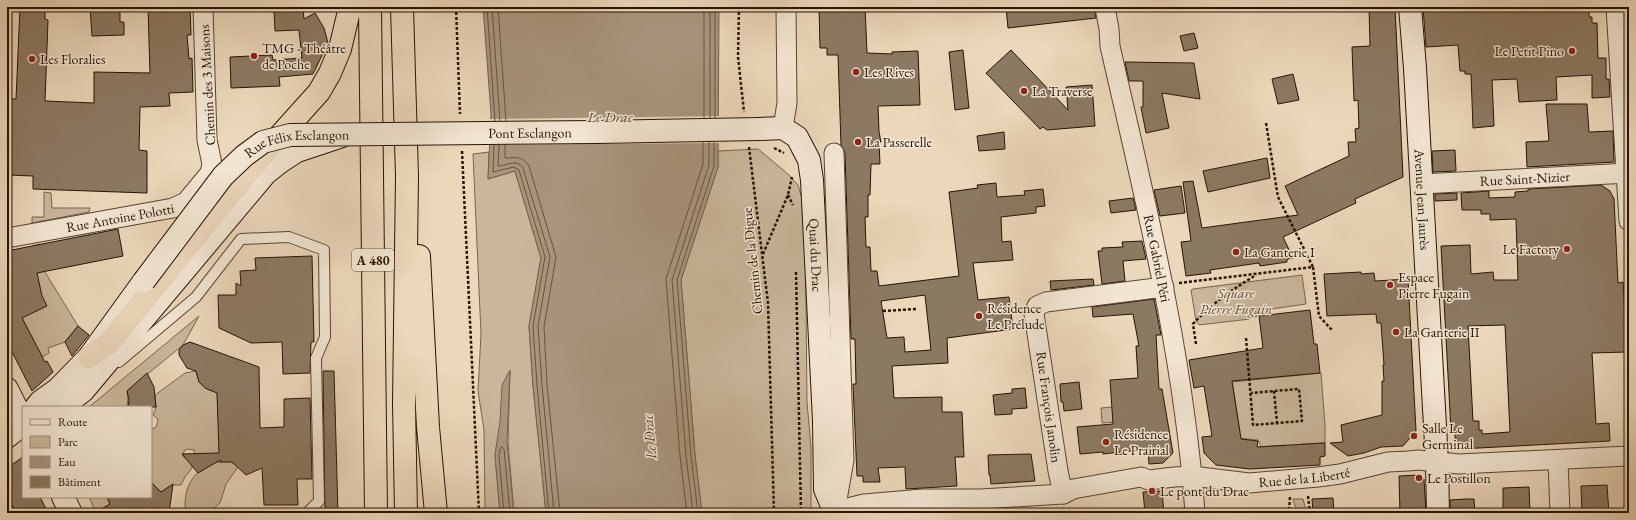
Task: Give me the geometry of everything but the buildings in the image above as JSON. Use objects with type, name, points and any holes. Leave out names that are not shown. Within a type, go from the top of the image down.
[{"type":"highway","points":[[89,357],[109,343],[259,159],[319,92],[340,49],[350,7]]},
{"type":"highway","name":"A 480","points":[[370,7],[376,513]]},
{"type":"highway","name":"A 480","points":[[402,7],[406,176],[404,403],[406,513]]},
{"type":"highway","points":[[406,176],[419,244],[428,427],[436,513]]},
{"type":"street","name":"Chemin des 3 Maisons","points":[[203,7],[207,140],[212,164]]},
{"type":"street","points":[[783,128],[787,103],[786,7]]},
{"type":"street","name":"Rue Gabriel Péri","points":[[1105,7],[1110,46],[1164,284],[1175,346],[1192,476],[1195,513]]},
{"type":"street","name":"Avenue Jean Jaurès","points":[[1410,7],[1415,68],[1437,462],[1438,513]]},
{"type":"street","points":[[1616,7],[1628,173],[1629,221]]},
{"type":"street","name":"Pont Esclangon","points":[[348,134],[597,132],[754,135],[783,128]]},
{"type":"street","name":"Quai du Drac","points":[[783,128],[797,137],[809,160],[812,180],[823,406],[825,488],[841,512]]},
{"type":"street","name":"Rue Félix Esclangon","points":[[37,406],[58,389],[89,357],[144,280],[223,176],[244,156],[263,142],[290,135],[348,134]]},
{"type":"street","name":"Rue Félix Esclangon","points":[[63,406],[83,391],[266,173],[297,151],[348,134]]},
{"type":"street","name":"Quai du Drac","points":[[834,153],[844,460],[841,512]]},
{"type":"street","name":"Rue Antoine Polotti","points":[[7,238],[173,208],[186,202],[210,173],[212,164]]},
{"type":"street","name":"Rue Saint-Nizier","points":[[1421,184],[1628,173]]},
{"type":"street","name":"Rue François Janolin","points":[[1063,494],[1058,471],[1034,314],[1037,306],[1046,302],[1164,284]]},
{"type":"street","points":[[7,389],[22,421]]},
{"type":"street","points":[[7,437],[22,424]]},
{"type":"street","name":"Rue de la Liberté","points":[[841,512],[864,504],[923,499],[981,499],[1063,494],[1073,489],[1141,477],[1149,480],[1192,476],[1249,483],[1340,474],[1388,462],[1418,460],[1459,464],[1629,456]]},
{"type":"street","points":[[1558,460],[1560,513]]},
{"type":"street","points":[[63,498],[70,513]]},
{"type":"street","name":"Rue de la Liberté","points":[[874,513],[981,499]]},
{"type":"lane","points":[[83,391],[196,297],[241,239],[288,237],[324,250],[325,337],[316,358],[319,500],[307,513]]},
{"type":"path","points":[[456,7],[460,116]]},
{"type":"path","points":[[739,7],[738,57],[744,113]]},
{"type":"path","points":[[1266,123],[1278,197],[1314,267],[1319,316],[1332,330]]},
{"type":"path","name":"Chemin de la Digue","points":[[754,135],[768,303],[774,512]]},
{"type":"path","points":[[462,148],[479,513]]},
{"type":"path","points":[[763,256],[788,195],[794,209]]},
{"type":"path","points":[[1164,284],[1257,275],[1314,267]]},
{"type":"path","points":[[774,512],[801,512],[796,268]]},
{"type":"path","points":[[1196,344],[1193,324],[1214,304],[1234,289],[1257,275]]},
{"type":"path","points":[[883,312],[917,309]]},
{"type":"path","points":[[1246,338],[1252,393],[1250,394],[1253,426],[1302,420],[1299,389],[1252,393]]},
{"type":"path","points":[[1274,391],[1277,423]]},
{"type":"path","points":[[1308,496],[1310,513]]},
{"type":"path","points":[[1290,497],[1289,510],[1291,513]]},
{"type":"green space","points":[[758,149],[788,174],[798,185],[805,209],[807,402],[811,448],[811,513],[702,513],[695,455],[681,280],[718,167],[718,151]]},
{"type":"green space","points":[[489,152],[488,179],[515,171],[541,258],[529,326],[533,386],[546,513],[514,513],[508,442],[510,372],[495,455],[500,513],[485,513],[484,430],[478,391],[481,334],[473,154]]},
{"type":"green space","points":[[44,192],[51,193],[52,208],[90,208],[89,212],[32,223],[32,217],[44,217]]},
{"type":"green space","points":[[40,244],[45,272],[78,326],[65,342],[48,348],[49,353],[42,357],[7,288],[36,267],[32,246]]},
{"type":"green space","name":"Square Pierre Fugain","points":[[1302,275],[1306,304],[1258,311],[1257,316],[1250,319],[1199,325],[1196,321],[1191,290],[1193,289]]},
{"type":"green space","points":[[199,316],[183,345],[127,391],[127,406],[90,406]]},
{"type":"green space","points":[[196,371],[198,379],[203,386],[209,390],[217,392],[221,456],[195,456],[194,450],[187,449],[184,451],[183,456],[186,459],[191,460],[192,468],[181,485],[172,485],[161,493],[152,484],[152,429],[157,425],[158,419],[153,415],[156,407],[155,395],[185,373]]},
{"type":"green space","points":[[1321,373],[1325,443],[1301,444],[1302,466],[1285,455],[1285,445],[1261,447],[1258,440],[1237,438],[1240,432],[1232,382]]},
{"type":"green space","points":[[1124,406],[1115,422],[1102,423],[1101,408]]},
{"type":"green space","points":[[236,461],[238,467],[226,484],[220,503],[209,513],[186,513],[185,498],[187,491],[193,478],[198,472],[214,463]]},
{"type":"green space","points":[[89,498],[107,498],[110,504],[96,513]]},
{"type":"green space","points":[[1293,499],[1303,499],[1307,513],[1300,513],[1295,506]]},
{"type":"water","name":"Le Drac","points":[[483,7],[719,7],[718,167],[681,280],[695,455],[702,513],[546,513],[533,386],[529,326],[541,258],[515,171],[488,179],[491,114]]},
{"type":"water","points":[[510,370],[507,442],[514,513],[500,513],[495,455],[500,421],[502,385]]},
{"type":"pier","points":[[721,116],[720,143],[487,145],[489,119]]},
{"type":"place","name":"Le Petit Pino","points":[[1572,51]]},
{"type":"place","name":"TMG - Théâtre de Poche","points":[[254,56]]},
{"type":"place","name":"Les Floralies","points":[[32,59]]},
{"type":"place","name":"Les Rives","points":[[856,72]]},
{"type":"place","name":"La Traverse","points":[[1024,91]]},
{"type":"place","name":"La Passerelle","points":[[858,142]]},
{"type":"place","name":"Le Factory","points":[[1567,249]]},
{"type":"place","name":"La Ganterie I","points":[[1236,252]]},
{"type":"place","name":"Espace Pierre Fugain","points":[[1390,285]]},
{"type":"place","name":"Résidence Le Prélude","points":[[979,316]]},
{"type":"place","name":"La Ganterie II","points":[[1396,332]]},
{"type":"place","name":"Salle Le Germinal","points":[[1414,436]]},
{"type":"place","name":"Résidence Le Prairial","points":[[1106,442]]},
{"type":"place","name":"Le Postillon","points":[[1419,478]]},
{"type":"place","name":"Le pont du Drac","points":[[1152,491]]}]
